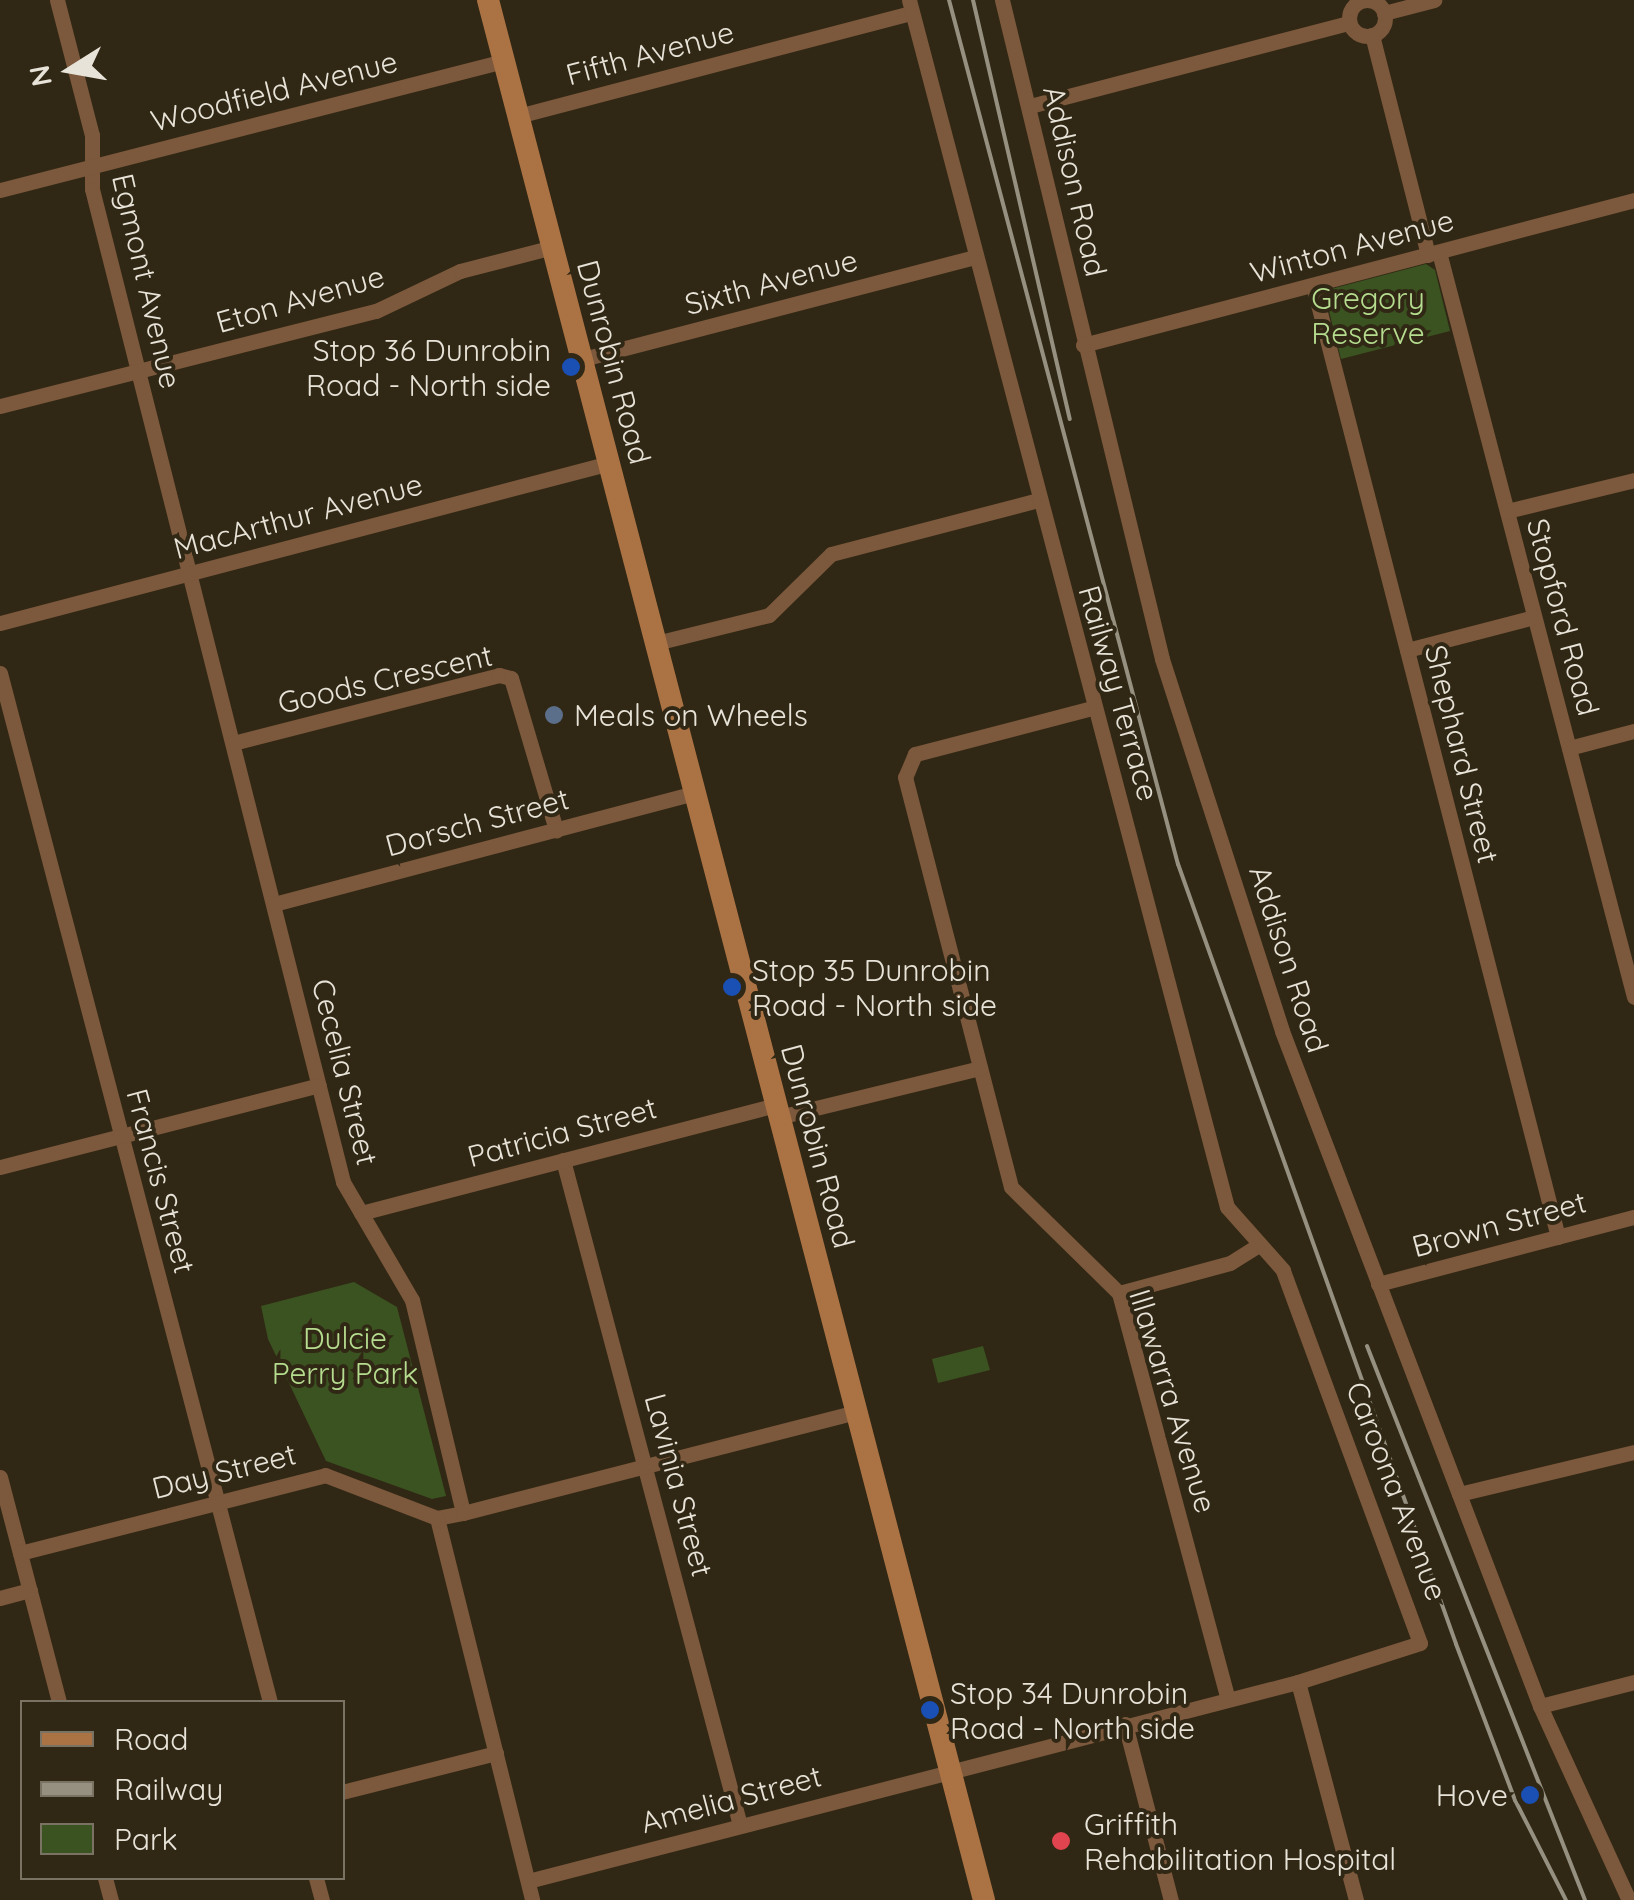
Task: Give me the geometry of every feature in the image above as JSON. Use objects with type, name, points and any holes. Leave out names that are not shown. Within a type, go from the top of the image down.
[{"type":"street","name":"Egmont Avenue","points":[[57,0],[92,135],[92,167],[139,371],[190,573]]},
{"type":"street","name":"Dunrobin Road","points":[[488,0],[984,1900]]},
{"type":"street","name":"Addison Road","points":[[1002,0],[1162,659],[1282,1031],[1540,1706],[1629,1900]]},
{"type":"street","points":[[1384,13],[1372,35],[1356,32],[1349,22],[1353,7],[1362,0],[1384,13],[1434,0]]},
{"type":"street","name":"Fifth Avenue","points":[[518,116],[911,7]]},
{"type":"street","name":"Railway Terrace","points":[[911,7],[1092,708],[1100,720],[1227,1207],[1259,1246]]},
{"type":"street","points":[[1030,106],[1349,22]]},
{"type":"street","name":"Stopford Road","points":[[1372,35],[1507,511],[1633,985]]},
{"type":"street","name":"Woodfield Avenue","points":[[0,190],[504,60]]},
{"type":"street","name":"Winton Avenue","points":[[1083,345],[1634,200]]},
{"type":"street","name":"Eton Avenue","points":[[0,406],[376,311],[460,271],[553,247]]},
{"type":"street","name":"Sixth Avenue","points":[[582,360],[974,257]]},
{"type":"street","name":"Shephard Street","points":[[1313,285],[1558,1237]]},
{"type":"street","name":"MacArthur Avenue","points":[[0,623],[610,464]]},
{"type":"street","points":[[1507,511],[1634,480]]},
{"type":"street","points":[[656,643],[770,615],[831,554],[1038,500]]},
{"type":"street","name":"Cecelia Street","points":[[190,573],[343,1182],[412,1300],[463,1512]]},
{"type":"street","points":[[1407,650],[1534,618]]},
{"type":"street","name":"Francis Street","points":[[0,672],[269,1700]]},
{"type":"street","name":"Goods Crescent","points":[[233,743],[499,675],[519,688],[556,830]]},
{"type":"street","name":"Illawarra Avenue","points":[[1092,708],[915,754],[906,764],[1011,1187],[1119,1293],[1228,1698]]},
{"type":"street","points":[[1569,748],[1634,731]]},
{"type":"street","name":"Dorsch Street","points":[[274,904],[695,793]]},
{"type":"street","name":"Patricia Street","points":[[361,1213],[564,1160],[980,1068]]},
{"type":"street","points":[[0,1167],[319,1085]]},
{"type":"street","name":"Lavinia Street","points":[[564,1160],[740,1825]]},
{"type":"street","name":"Brown Street","points":[[1378,1284],[1634,1217]]},
{"type":"street","points":[[1119,1293],[1230,1263],[1259,1246]]},
{"type":"street","name":"Caroona Avenue","points":[[949,1770],[1412,1651],[1421,1630],[1283,1270],[1259,1246]]},
{"type":"street","points":[[532,1900],[437,1518],[856,1412]]},
{"type":"street","points":[[1459,1494],[1634,1452]]},
{"type":"street","name":"Day Street","points":[[20,1553],[325,1474],[437,1518]]},
{"type":"street","points":[[0,1476],[58,1700]]},
{"type":"street","points":[[0,1598],[30,1590]]},
{"type":"street","points":[[1298,1682],[1356,1900]]},
{"type":"street","points":[[1540,1706],[1634,1682]]},
{"type":"street","points":[[1126,1724],[1171,1900]]},
{"type":"street","points":[[345,1791],[496,1754]]},
{"type":"street","name":"Amelia Street","points":[[528,1881],[949,1770]]},
{"type":"green space","name":"Gregory Reserve","points":[[1426,264],[1435,270],[1450,331],[1341,359],[1326,299],[1331,289]]},
{"type":"green space","name":"Dulcie Perry Park","points":[[354,1282],[397,1307],[446,1496],[432,1499],[326,1461],[268,1339],[261,1306]]},
{"type":"green space","points":[[983,1346],[990,1370],[938,1383],[932,1359]]},
{"type":"railway","points":[[949,0],[1178,864],[1456,1644],[1515,1800],[1566,1900]]},
{"type":"railway","points":[[973,0],[1070,419]]},
{"type":"railway","points":[[1367,1346],[1585,1900]]},
{"type":"place","name":"Stop 36 Dunrobin Road - North side","points":[[571,367]]},
{"type":"place","name":"Meals on Wheels","points":[[554,715]]},
{"type":"place","name":"Stop 35 Dunrobin Road - North side","points":[[732,987]]},
{"type":"place","name":"Stop 34 Dunrobin Road - North side","points":[[930,1710]]},
{"type":"place","name":"Hove","points":[[1530,1795]]},
{"type":"place","name":"Griffith Rehabilitation Hospital","points":[[1061,1841]]}]
